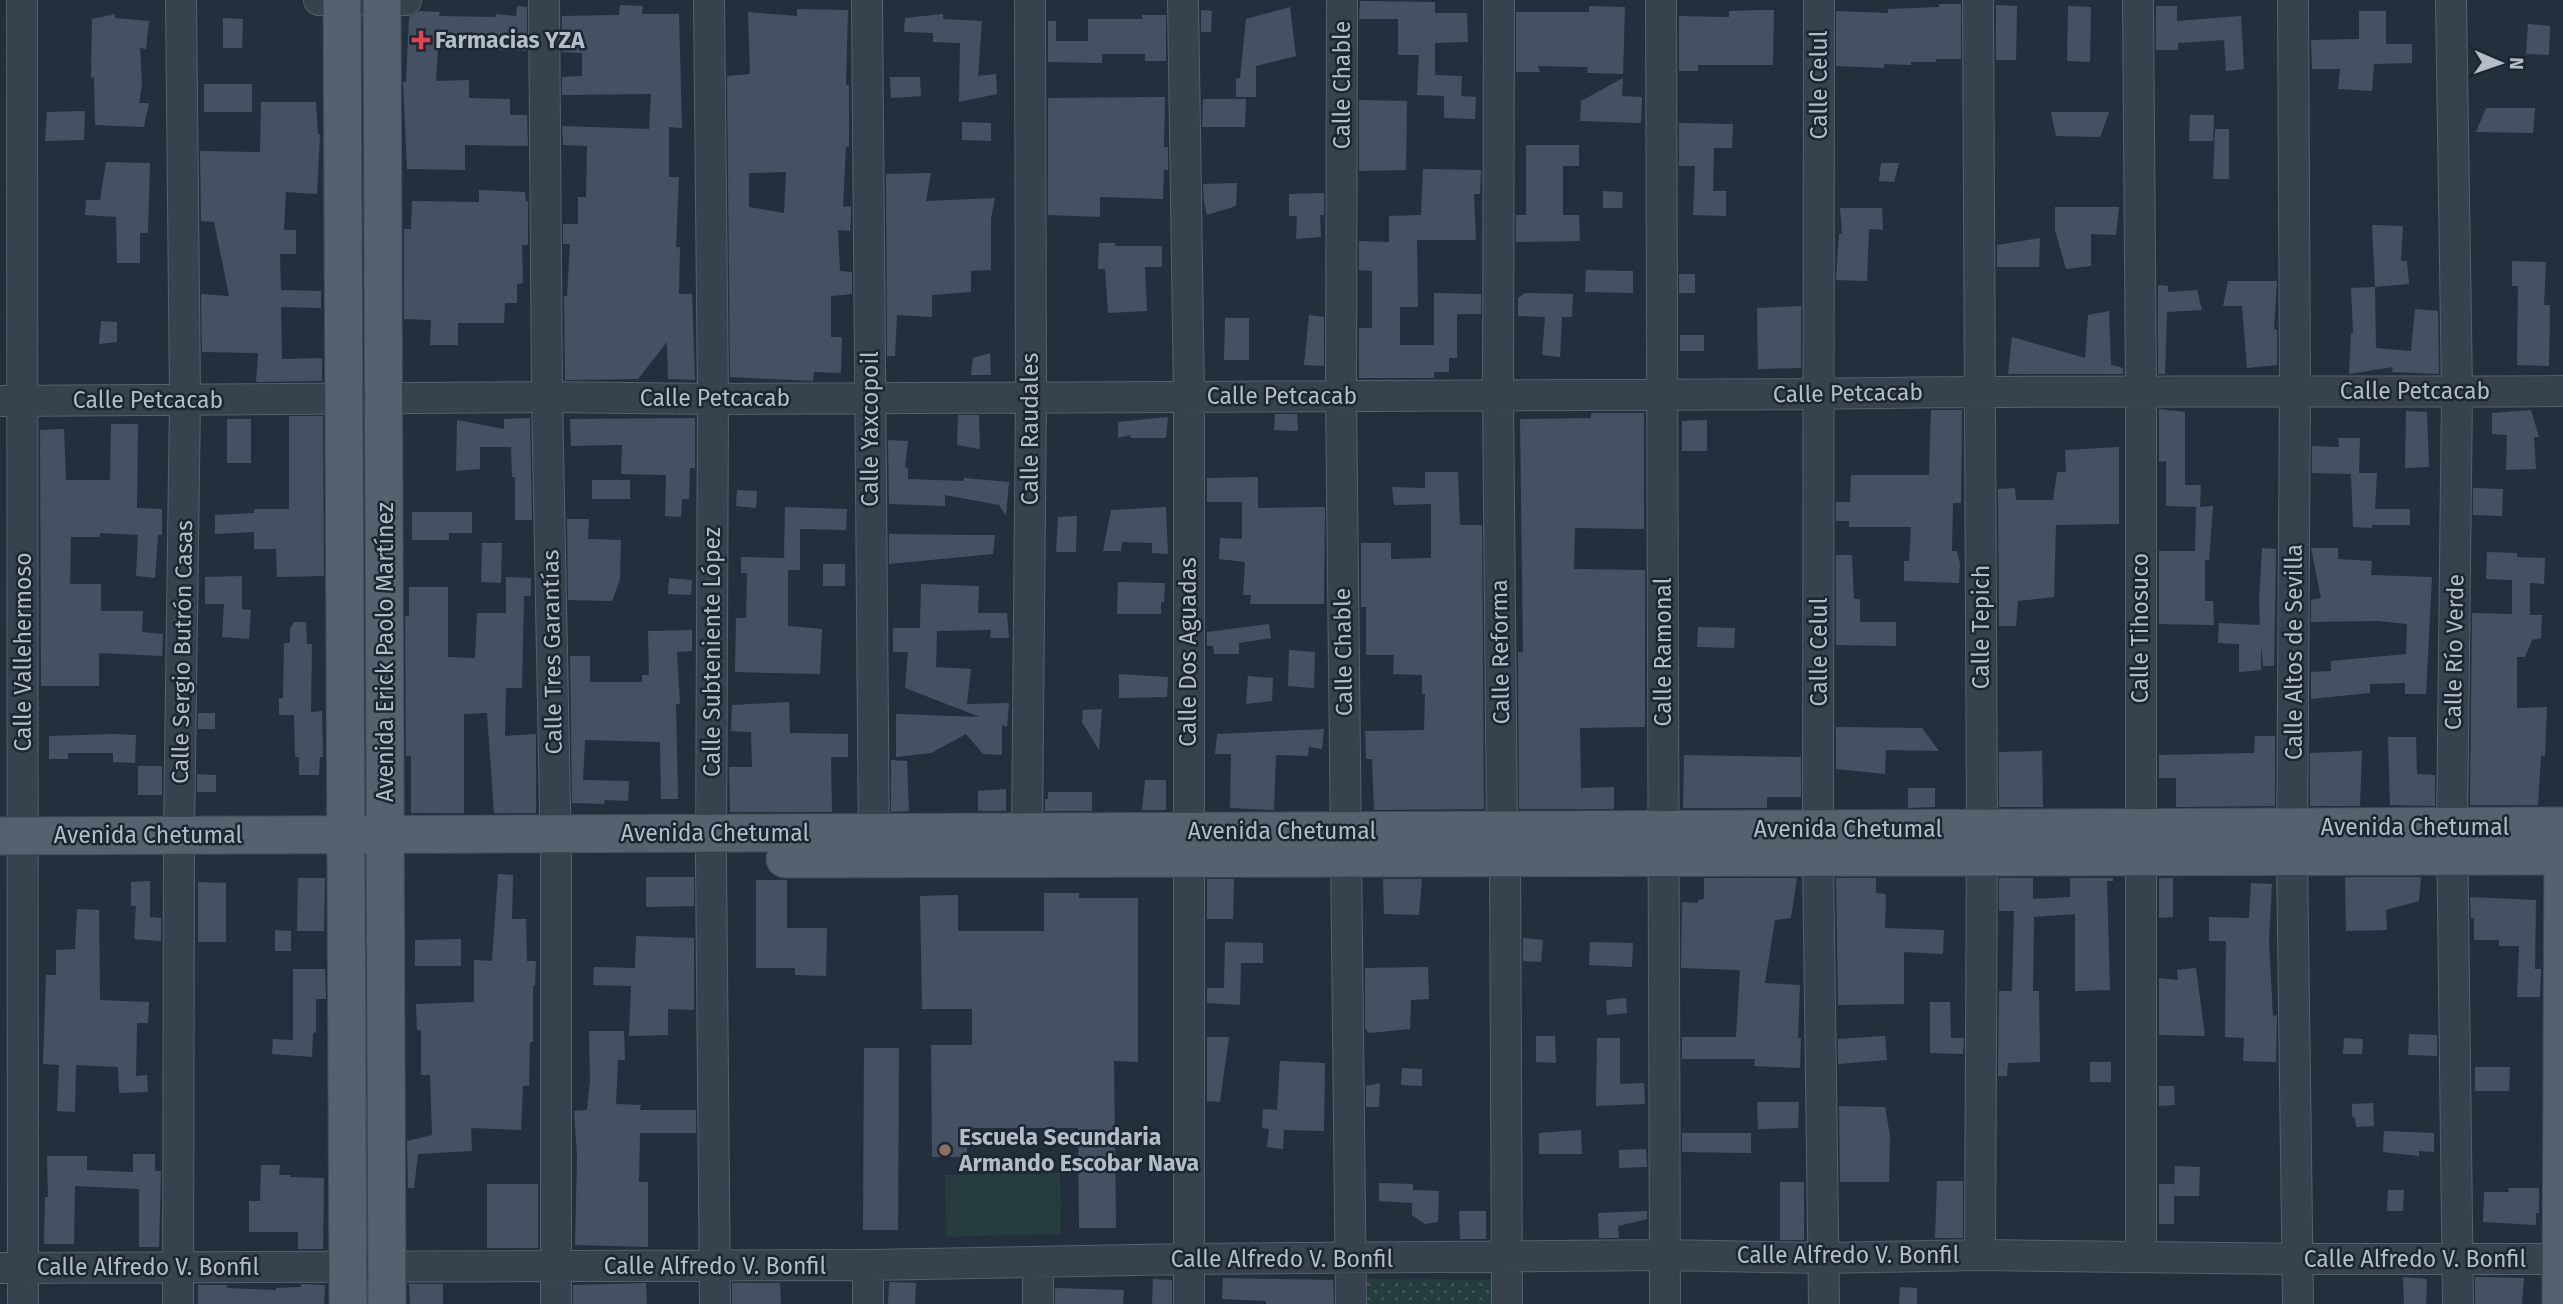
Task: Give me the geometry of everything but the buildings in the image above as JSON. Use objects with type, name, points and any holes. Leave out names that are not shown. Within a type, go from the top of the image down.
[{"type":"main road","name":"Avenida Erick Paolo Martínez","points":[[342,0],[348,1304]]},
{"type":"main road","name":"Avenida Erick Paolo Martínez","points":[[387,1304],[382,138],[390,0]]},
{"type":"main road","name":"Avenida Chetumal","points":[[12,848],[2453,841],[2563,826]]},
{"type":"main road","name":"Avenida Chetumal","points":[[2453,841],[2563,856]]},
{"type":"main road","points":[[2561,1304],[2563,844]]},
{"type":"street","name":"Calle Vallehermoso","points":[[22,0],[11,401],[11,1268],[23,1304]]},
{"type":"street","name":"Calle Sergio Butrón Casas","points":[[178,1304],[185,398],[181,0]]},
{"type":"street","points":[[318,0],[390,0]]},
{"type":"street","name":"Calle Tres Garantías","points":[[544,0],[547,397],[555,846],[556,1304]]},
{"type":"street","name":"Calle Subteniente López","points":[[709,0],[713,399],[711,846],[715,1304]]},
{"type":"street","name":"Calle Yaxcopoil","points":[[867,0],[874,845]]},
{"type":"street","name":"Calle Raudales","points":[[1026,845],[1031,397],[1030,0]]},
{"type":"street","name":"Calle Dos Aguadas","points":[[1182,0],[1189,396],[1188,1304]]},
{"type":"street","name":"Calle Chable","points":[[1342,0],[1341,396],[1351,1304]]},
{"type":"street","name":"Calle Reforma","points":[[1499,0],[1498,395],[1507,1304]]},
{"type":"street","name":"Calle Ramonal","points":[[1661,0],[1665,1304]]},
{"type":"street","name":"Calle Celul","points":[[1819,0],[1819,843],[1824,1304]]},
{"type":"street","name":"Calle Tepich","points":[[1978,0],[1980,1255]]},
{"type":"street","name":"Calle Tihosuco","points":[[2138,0],[2141,1255]]},
{"type":"street","name":"Calle Altos de Sevilla","points":[[2293,0],[2295,390],[2292,842],[2298,1304]]},
{"type":"street","name":"Calle Río Verde","points":[[2451,0],[2457,392],[2453,841],[2458,1304]]},
{"type":"street","points":[[343,138],[382,138]]},
{"type":"street","name":"Calle Petcacab","points":[[11,401],[185,398],[383,400],[1980,391],[2563,391]]},
{"type":"street","name":"Calle Alfredo V. Bonfil","points":[[11,1268],[868,1265],[1665,1255],[1823,1258],[2141,1255],[2298,1259],[2562,1259]]},
{"type":"street","points":[[1038,1263],[1038,1304]]},
{"type":"street","points":[[868,1265],[868,1304]]},
{"type":"green space","points":[[1060,1173],[1061,1234],[946,1237],[945,1175]]},
{"type":"green space","points":[[1366,1279],[1491,1280],[1491,1304],[1366,1304]]},
{"type":"place","name":"Farmacias YZA","points":[[421,40]]},
{"type":"place","name":"Escuela Secundaria Armando Escobar Nava","points":[[945,1150]]}]
